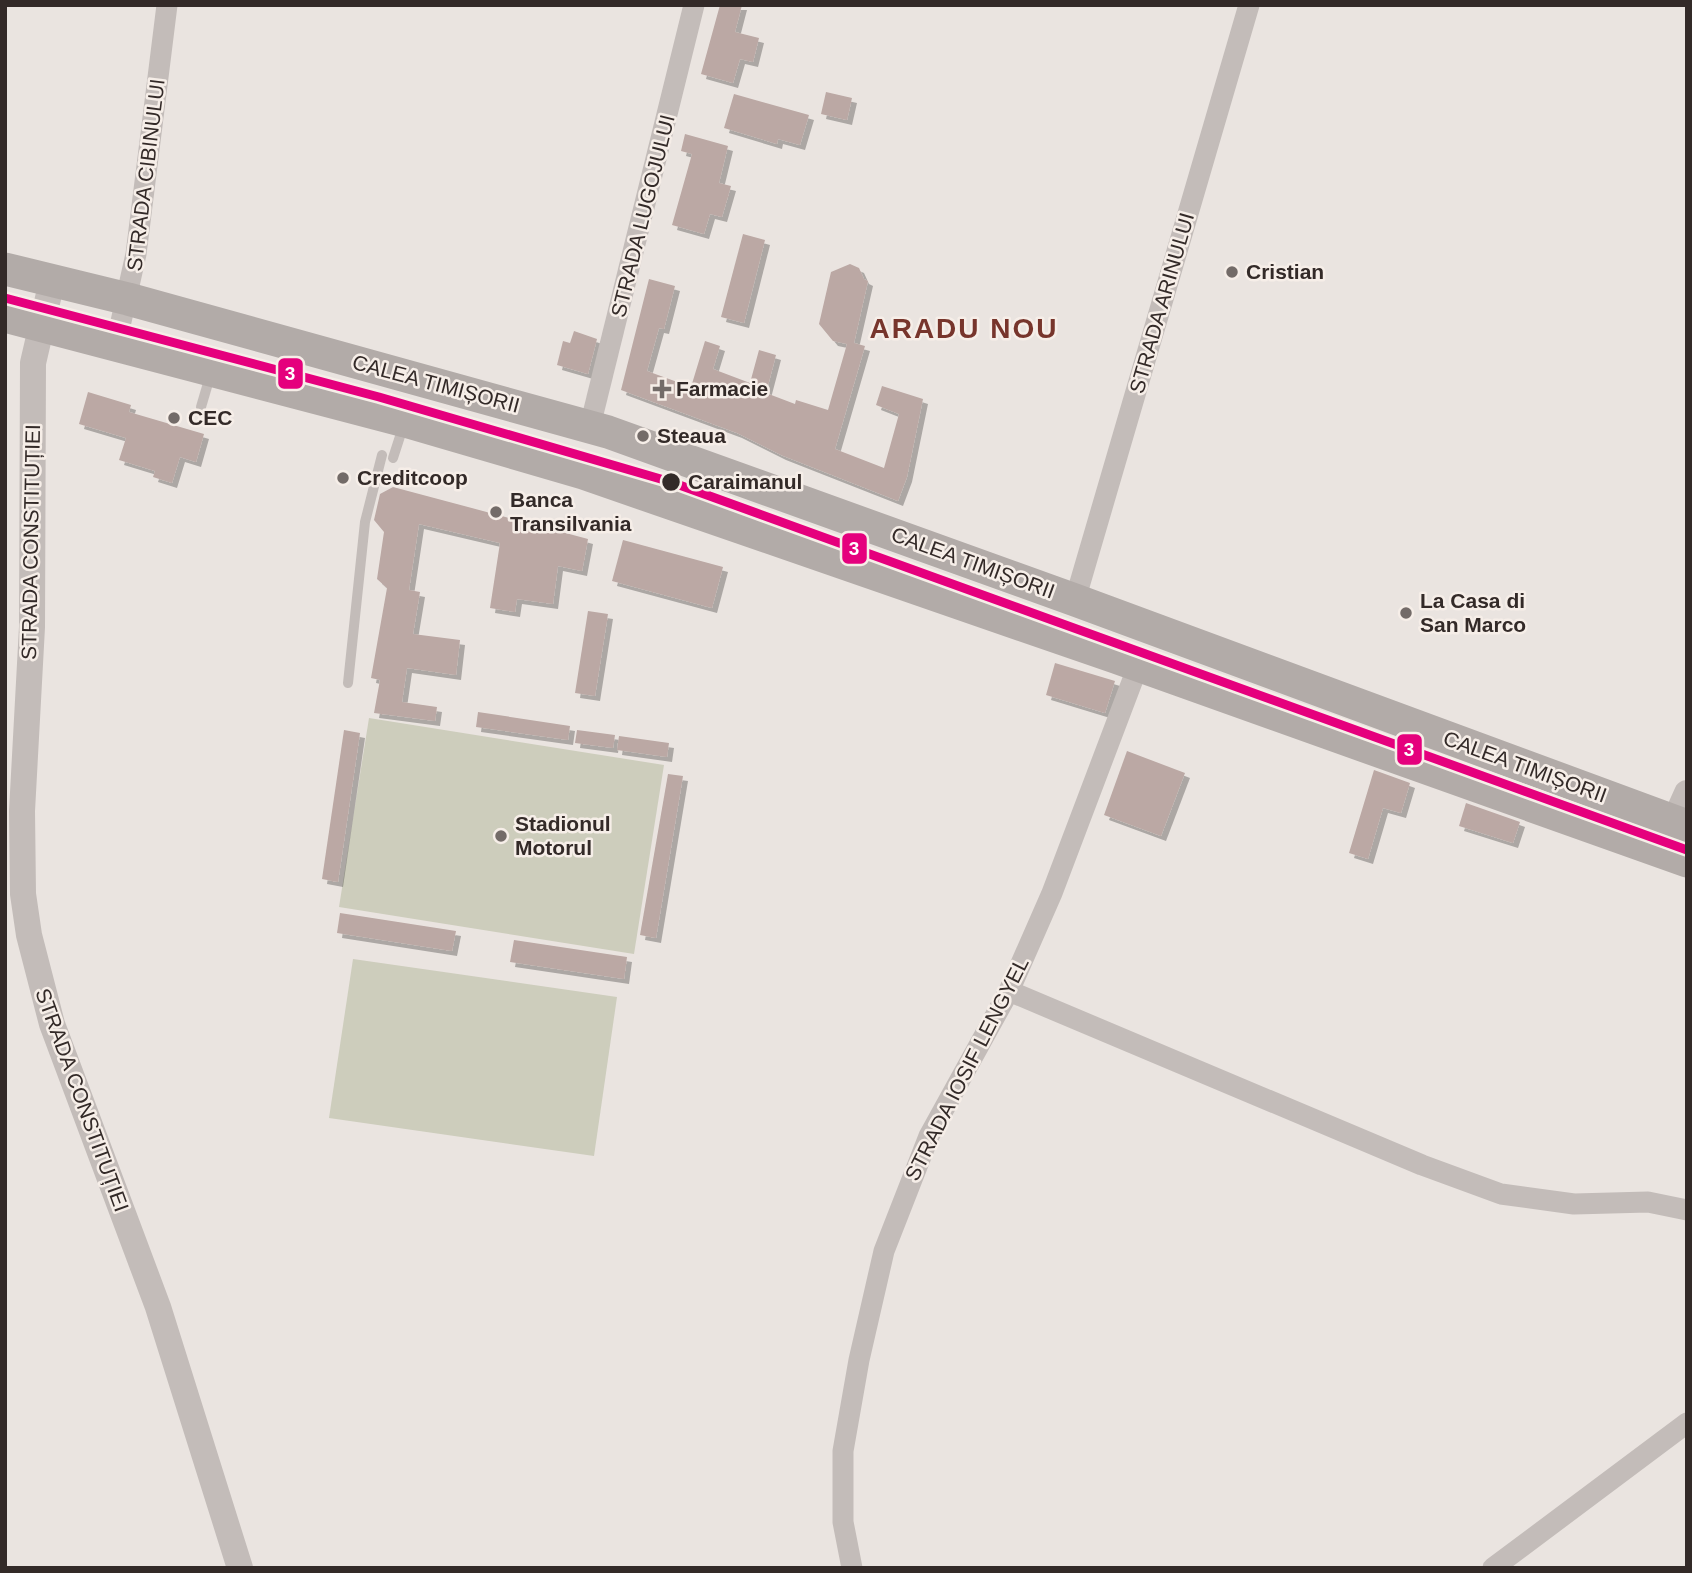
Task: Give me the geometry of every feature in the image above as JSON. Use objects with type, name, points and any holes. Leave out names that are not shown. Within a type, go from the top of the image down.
[{"type":"main road","name":"CALEA TIMIȘORII","points":[[5,270],[128,299],[590,426],[1682,814]]},
{"type":"main road","name":"CALEA TIMIȘORII","points":[[5,316],[405,421],[583,474],[1138,666],[1687,861]]},
{"type":"street","name":"STRADA CIBINULUI","points":[[116,344],[136,254],[167,5]]},
{"type":"street","name":"STRADA LUGOJULUI","points":[[590,426],[694,5]]},
{"type":"street","name":"STRADA ARINULUI","points":[[1075,600],[1249,5]]},
{"type":"street","name":"STRADA CONSTITUȚIEI","points":[[51,281],[33,363],[32,627],[22,811],[23,894],[29,935],[52,1024],[158,1307],[240,1568]]},
{"type":"street","name":"STRADA IOSIF LENGYEL","points":[[852,1568],[843,1522],[843,1451],[859,1360],[884,1251],[929,1136],[1009,991],[1052,893],[1138,666]]},
{"type":"street","points":[[1009,991],[1432,1169],[1501,1194],[1574,1204],[1648,1202],[1687,1210]]},
{"type":"street","points":[[1493,1568],[1687,1423]]},
{"type":"lane","points":[[201,407],[212,369]]},
{"type":"lane","points":[[393,458],[405,421]]},
{"type":"lane","points":[[348,683],[366,511],[382,455]]},
{"type":"green space","name":"Stadionul Motorul","points":[[369,718],[664,765],[634,954],[339,907]]},
{"type":"green space","points":[[353,959],[617,997],[594,1156],[329,1118]]},
{"type":"building","points":[[720,5],[742,5],[735,32],[759,38],[753,62],[740,59],[733,83],[701,74]]},
{"type":"building","points":[[826,92],[852,98],[847,120],[821,114]]},
{"type":"building","points":[[734,94],[809,115],[800,145],[778,139],[777,144],[724,128]]},
{"type":"building","points":[[685,134],[728,146],[719,183],[731,186],[722,217],[710,214],[704,234],[672,225],[692,154],[681,151]]},
{"type":"building","points":[[743,234],[765,240],[744,323],[721,317]]},
{"type":"building","points":[[850,264],[859,268],[864,279],[868,281],[854,343],[865,346],[835,449],[884,468],[899,414],[876,405],[882,386],[923,399],[907,477],[898,501],[781,455],[737,433],[621,390],[649,279],[675,286],[664,329],[659,328],[647,371],[691,387],[705,341],[720,346],[713,369],[750,383],[759,350],[776,355],[766,393],[795,404],[796,400],[828,410],[847,344],[833,341],[819,324],[831,272]]},
{"type":"building","points":[[574,331],[597,339],[588,374],[557,365],[563,341],[570,343]]},
{"type":"building","points":[[88,392],[131,405],[129,412],[204,434],[196,462],[180,457],[172,483],[153,477],[155,471],[119,460],[126,438],[79,424]]},
{"type":"building","points":[[393,487],[588,539],[582,571],[558,566],[553,604],[517,599],[515,612],[490,608],[500,543],[419,524],[409,590],[420,592],[413,634],[460,640],[456,675],[407,668],[402,702],[437,707],[435,721],[374,713],[380,680],[371,678],[387,588],[377,579],[384,532],[374,520],[380,494]]},
{"type":"building","points":[[623,540],[723,567],[712,608],[612,581]]},
{"type":"building","points":[[588,611],[608,614],[595,696],[575,693]]},
{"type":"building","points":[[1055,663],[1115,681],[1105,713],[1046,695]]},
{"type":"building","points":[[478,712],[570,726],[568,740],[476,727]]},
{"type":"building","points":[[344,730],[360,733],[338,882],[322,879]]},
{"type":"building","points":[[577,730],[615,735],[613,748],[575,743]]},
{"type":"building","points":[[619,736],[669,743],[667,757],[617,750]]},
{"type":"building","points":[[1127,751],[1185,773],[1161,836],[1104,815]]},
{"type":"building","points":[[1374,770],[1410,783],[1401,813],[1383,808],[1368,859],[1349,853]]},
{"type":"building","points":[[668,774],[683,776],[656,938],[640,935]]},
{"type":"building","points":[[1466,803],[1520,822],[1513,843],[1459,826]]},
{"type":"building","points":[[340,913],[456,931],[452,951],[337,933]]},
{"type":"building","points":[[514,940],[627,957],[624,979],[510,962]]},
{"type":"transit line","name":"3","points":[[5,298],[379,397],[671,482],[1687,850]]},
{"type":"place","name":"Cristian","points":[[1232,272]]},
{"type":"place","name":"Farmacie","points":[[662,389]]},
{"type":"place","name":"CEC","points":[[174,418]]},
{"type":"place","name":"Steaua","points":[[643,436]]},
{"type":"place","name":"Creditcoop","points":[[343,478]]},
{"type":"place","name":"Caraimanul","points":[[671,482]]},
{"type":"place","name":"Banca Transilvania","points":[[496,512]]},
{"type":"place","name":"La Casa di San Marco","points":[[1406,613]]},
{"type":"place","name":"Stadionul Motorul","points":[[501,836]]},
{"type":"district","name":"ARADU NOU","points":[[964,328]]}]
